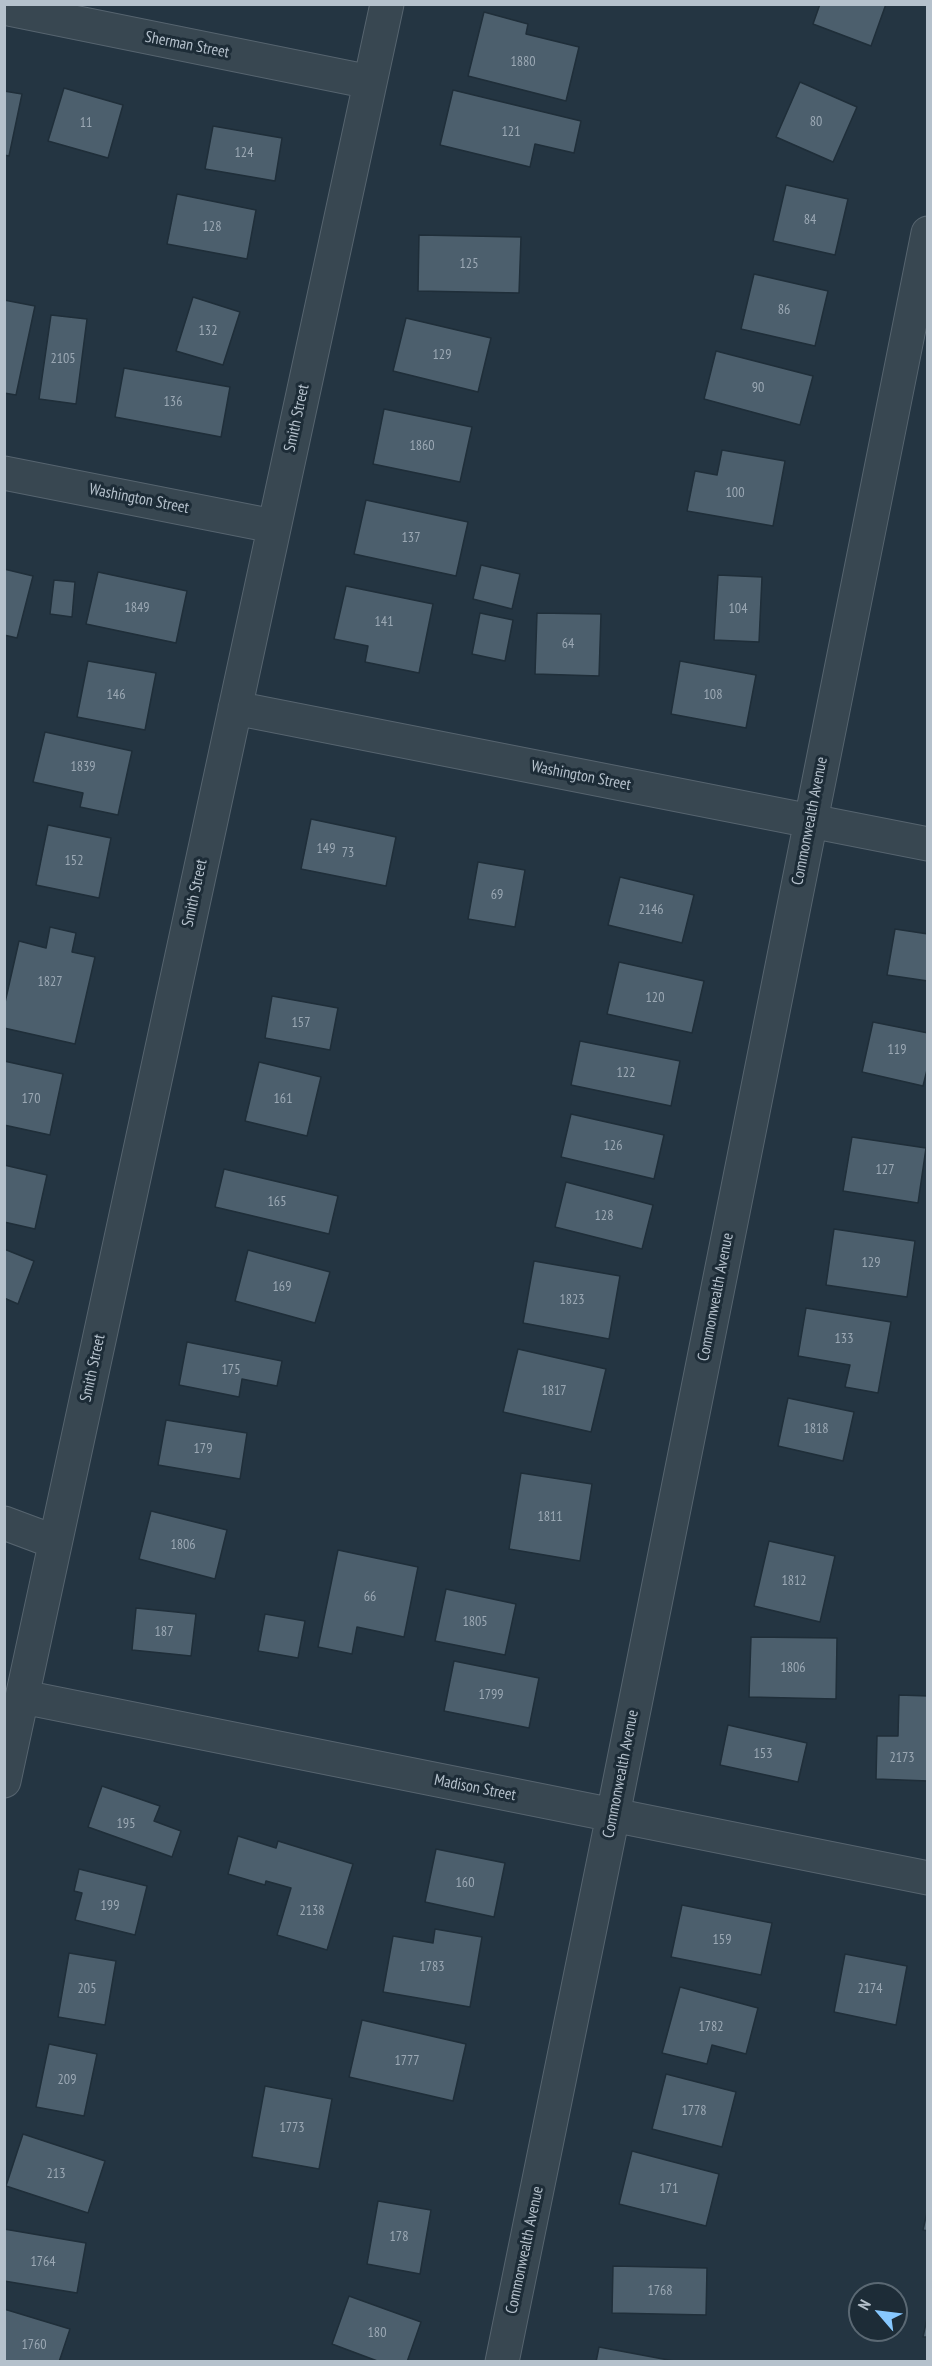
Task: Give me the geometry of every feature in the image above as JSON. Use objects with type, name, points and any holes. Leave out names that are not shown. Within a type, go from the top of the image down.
[{"type":"street","name":"Smith Street","points":[[4,1781],[387,4]]},
{"type":"street","name":"Sherman Street","points":[[4,8],[370,82]]},
{"type":"street","name":"Commonwealth Avenue","points":[[502,2361],[613,1815],[927,233]]},
{"type":"street","name":"Washington Street","points":[[4,473],[273,526]]},
{"type":"street","name":"Washington Street","points":[[235,708],[927,844]]},
{"type":"street","points":[[4,1523],[55,1542]]},
{"type":"street","name":"Madison Street","points":[[23,1697],[927,1878]]},
{"type":"building","points":[[820,4],[886,4],[871,46],[813,24]]},
{"type":"building","points":[[484,12],[528,24],[526,34],[579,47],[566,101],[468,76]]},
{"type":"building","points":[[800,82],[857,107],[833,162],[776,137]]},
{"type":"building","points":[[64,88],[123,105],[108,158],[48,141]]},
{"type":"building","points":[[453,90],[581,121],[574,153],[535,144],[530,167],[440,145]]},
{"type":"building","points":[[4,91],[22,94],[9,156],[4,155]]},
{"type":"building","points":[[213,126],[282,138],[275,181],[205,169]]},
{"type":"building","points":[[786,185],[848,199],[835,255],[773,241]]},
{"type":"building","points":[[177,194],[256,210],[247,259],[167,244]]},
{"type":"building","points":[[419,235],[521,237],[519,293],[418,291]]},
{"type":"building","points":[[754,274],[828,291],[815,346],[741,329]]},
{"type":"building","points":[[193,297],[240,312],[223,365],[176,351]]},
{"type":"building","points":[[4,300],[35,306],[16,395],[4,393]]},
{"type":"building","points":[[51,315],[87,319],[76,404],[39,399]]},
{"type":"building","points":[[406,318],[491,338],[478,392],[393,371]]},
{"type":"building","points":[[716,351],[813,376],[800,425],[704,399]]},
{"type":"building","points":[[124,368],[230,387],[221,437],[115,417]]},
{"type":"building","points":[[384,409],[472,427],[460,482],[373,464]]},
{"type":"building","points":[[722,450],[785,461],[773,526],[687,511],[695,471],[717,475]]},
{"type":"building","points":[[366,500],[468,522],[456,576],[354,554]]},
{"type":"building","points":[[481,565],[520,574],[512,609],[473,599]]},
{"type":"building","points":[[4,569],[33,576],[17,638],[4,635]]},
{"type":"building","points":[[98,572],[187,591],[176,643],[86,624]]},
{"type":"building","points":[[718,575],[762,577],[759,642],[714,640]]},
{"type":"building","points":[[54,580],[75,582],[72,617],[50,614]]},
{"type":"building","points":[[346,586],[433,604],[419,673],[365,662],[368,646],[334,639]]},
{"type":"building","points":[[480,613],[513,620],[505,661],[472,654]]},
{"type":"building","points":[[537,613],[601,614],[599,676],[535,674]]},
{"type":"building","points":[[88,661],[156,673],[145,730],[77,717]]},
{"type":"building","points":[[680,661],[756,675],[746,728],[671,714]]},
{"type":"building","points":[[45,732],[132,751],[118,815],[80,807],[83,793],[33,782]]},
{"type":"building","points":[[311,819],[396,837],[386,886],[301,869]]},
{"type":"building","points":[[48,825],[111,838],[99,898],[36,885]]},
{"type":"building","points":[[478,862],[525,870],[515,927],[468,919]]},
{"type":"building","points":[[620,877],[694,895],[682,943],[608,925]]},
{"type":"building","points":[[50,927],[76,933],[72,952],[95,957],[75,1044],[4,1028],[4,1007],[19,941],[46,948]]},
{"type":"building","points":[[895,929],[928,934],[928,981],[887,975]]},
{"type":"building","points":[[619,962],[704,981],[692,1033],[607,1014]]},
{"type":"building","points":[[272,996],[338,1008],[330,1050],[265,1038]]},
{"type":"building","points":[[873,1022],[928,1033],[928,1066],[923,1086],[862,1072]]},
{"type":"building","points":[[580,1041],[680,1061],[671,1106],[571,1085]]},
{"type":"building","points":[[4,1061],[63,1074],[50,1135],[4,1125]]},
{"type":"building","points":[[259,1062],[321,1077],[307,1136],[245,1121]]},
{"type":"building","points":[[571,1114],[664,1135],[654,1179],[561,1157]]},
{"type":"building","points":[[852,1137],[926,1148],[918,1203],[843,1191]]},
{"type":"building","points":[[4,1165],[47,1175],[35,1229],[4,1222]]},
{"type":"building","points":[[224,1169],[338,1196],[329,1234],[215,1207]]},
{"type":"building","points":[[566,1182],[653,1205],[642,1249],[555,1227]]},
{"type":"building","points":[[834,1229],[915,1241],[907,1297],[826,1285]]},
{"type":"building","points":[[4,1249],[34,1261],[18,1304],[4,1298]]},
{"type":"building","points":[[248,1250],[330,1272],[315,1323],[235,1301]]},
{"type":"building","points":[[534,1261],[620,1276],[609,1339],[523,1323]]},
{"type":"building","points":[[806,1308],[891,1322],[878,1393],[845,1387],[850,1365],[798,1356]]},
{"type":"building","points":[[187,1342],[282,1361],[277,1386],[242,1379],[239,1397],[179,1385]]},
{"type":"building","points":[[518,1349],[606,1369],[591,1432],[503,1412]]},
{"type":"building","points":[[788,1398],[854,1412],[843,1461],[778,1446]]},
{"type":"building","points":[[166,1420],[247,1433],[240,1479],[158,1465]]},
{"type":"building","points":[[521,1473],[592,1484],[580,1561],[509,1549]]},
{"type":"building","points":[[151,1511],[227,1530],[215,1579],[139,1559]]},
{"type":"building","points":[[769,1541],[835,1556],[820,1622],[754,1606]]},
{"type":"building","points":[[338,1550],[418,1567],[404,1637],[357,1627],[352,1654],[318,1647]]},
{"type":"building","points":[[446,1589],[516,1604],[505,1655],[435,1641]]},
{"type":"building","points":[[136,1608],[196,1614],[191,1656],[132,1650]]},
{"type":"building","points":[[265,1614],[305,1621],[298,1658],[258,1651]]},
{"type":"building","points":[[751,1637],[837,1638],[836,1699],[749,1697]]},
{"type":"building","points":[[454,1661],[539,1678],[529,1728],[444,1711]]},
{"type":"building","points":[[899,1695],[928,1696],[928,1781],[876,1779],[877,1736],[898,1736]]},
{"type":"building","points":[[728,1725],[807,1743],[798,1782],[720,1765]]},
{"type":"building","points":[[102,1786],[160,1806],[154,1821],[181,1831],[172,1857],[88,1827]]},
{"type":"building","points":[[238,1836],[276,1848],[278,1841],[353,1864],[327,1950],[277,1935],[291,1888],[266,1881],[265,1885],[228,1874]]},
{"type":"building","points":[[436,1849],[505,1863],[494,1917],[425,1902]]},
{"type":"building","points":[[79,1869],[147,1886],[135,1935],[75,1920],[82,1893],[74,1891]]},
{"type":"building","points":[[682,1905],[772,1923],[761,1975],[671,1957]]},
{"type":"building","points":[[435,1929],[482,1937],[470,2007],[383,1992],[393,1936],[433,1943]]},
{"type":"building","points":[[69,1953],[116,1961],[105,2025],[58,2017]]},
{"type":"building","points":[[845,1954],[907,1966],[896,2025],[834,2012]]},
{"type":"building","points":[[680,1987],[758,2008],[746,2054],[712,2045],[707,2064],[662,2053]]},
{"type":"building","points":[[362,2020],[466,2044],[453,2101],[349,2077]]},
{"type":"building","points":[[49,2044],[97,2054],[84,2116],[36,2107]]},
{"type":"building","points":[[666,2074],[736,2092],[722,2147],[652,2129]]},
{"type":"building","points":[[265,2086],[332,2099],[319,2169],[252,2157]]},
{"type":"building","points":[[23,2134],[105,2161],[88,2213],[6,2186]]},
{"type":"building","points":[[632,2151],[719,2174],[706,2226],[619,2204]]},
{"type":"building","points":[[378,2201],[431,2210],[420,2274],[367,2264]]},
{"type":"building","points":[[928,2208],[928,2231],[923,2230]]},
{"type":"building","points":[[4,2229],[86,2243],[77,2293],[4,2281]]},
{"type":"building","points":[[613,2266],[707,2268],[706,2315],[612,2313]]},
{"type":"building","points":[[349,2296],[421,2322],[407,2362],[380,2362],[332,2344]]},
{"type":"building","points":[[4,2309],[70,2329],[59,2362],[4,2362]]},
{"type":"building","points":[[928,2314],[928,2337],[923,2337]]},
{"type":"building","points":[[599,2347],[679,2362],[596,2362]]}]
